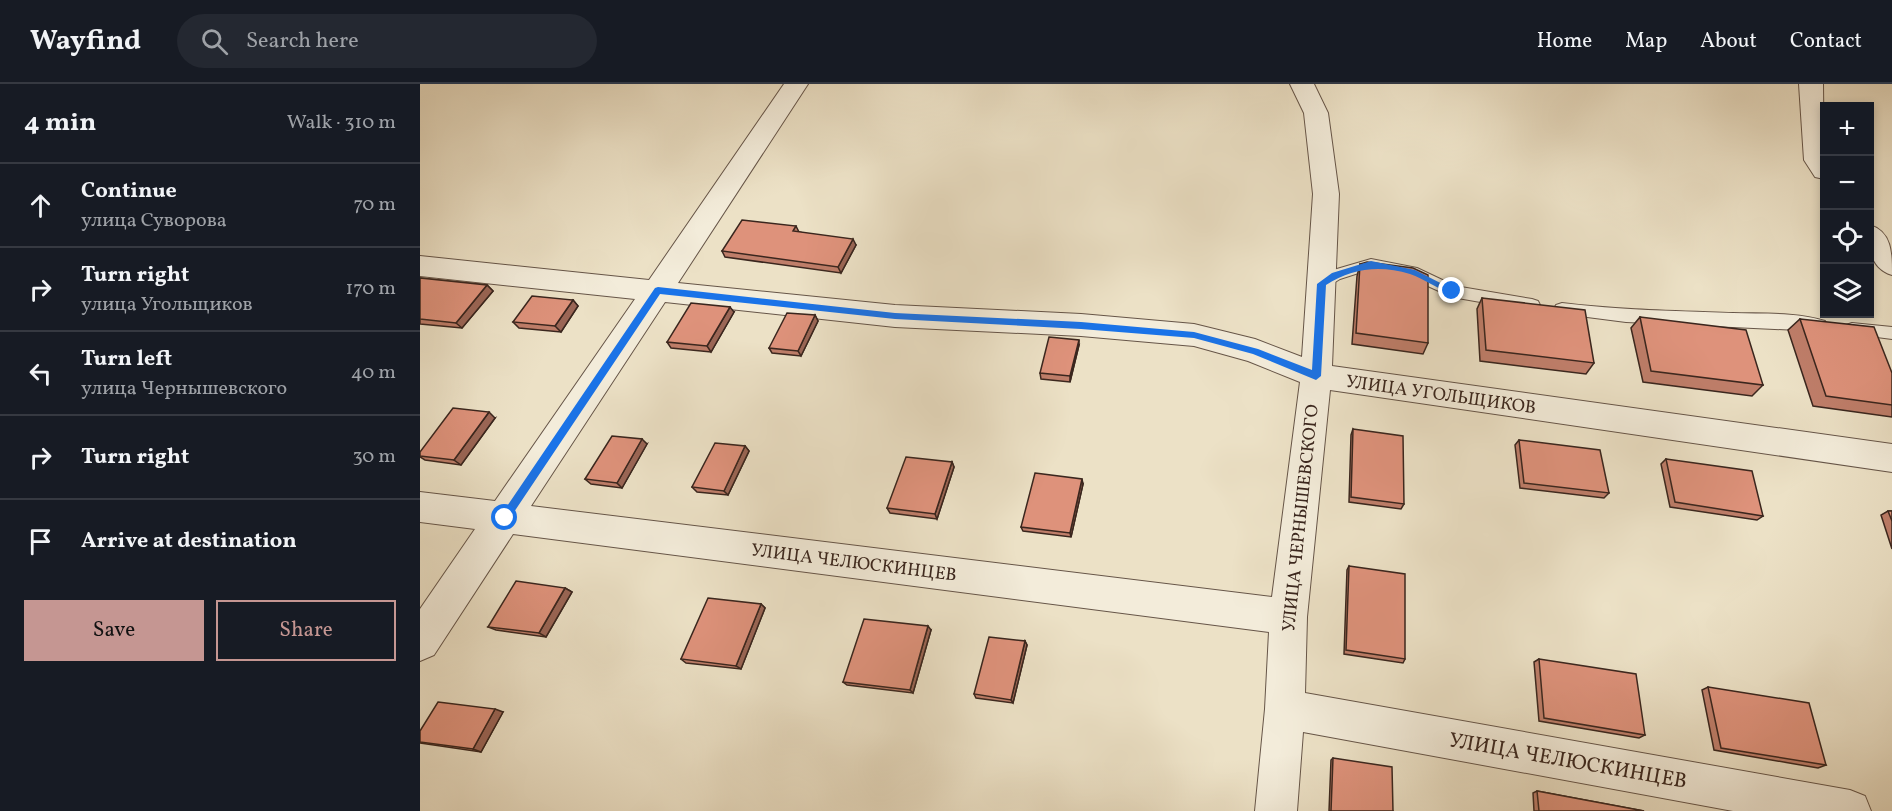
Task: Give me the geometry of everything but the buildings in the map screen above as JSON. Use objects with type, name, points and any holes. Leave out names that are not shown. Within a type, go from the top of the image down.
[{"type":"street","points":[[420,642],[795,84]]},
{"type":"street","name":"УЛИЦА ЧЕРНЫШЕВСКОГО","points":[[1276,811],[1286,710],[1287,617],[1316,376],[1326,194],[1316,113],[1302,84]]},
{"type":"street","points":[[1811,84],[1816,160],[1820,166]]},
{"type":"street","points":[[1874,241],[1892,265]]},
{"type":"street","name":"УЛИЦА УГОЛЬЩИКОВ","points":[[420,266],[895,316],[1081,325],[1194,335],[1255,351],[1316,376],[1892,458]]},
{"type":"street","name":"УЛИЦА ЧЕЛЮСКИНЦЕВ","points":[[420,507],[1287,617]]},
{"type":"street","name":"УЛИЦА ЧЕЛЮСКИНЦЕВ","points":[[1286,710],[1850,811]]},
{"type":"lane","points":[[1322,284],[1335,275],[1371,264],[1412,272],[1452,291],[1608,316],[1776,320],[1892,333]]},
{"type":"route","points":[[505,518],[658,291],[895,316],[1081,325],[1194,335],[1255,351],[1316,376],[1322,284],[1335,275],[1371,264],[1412,272],[1452,291]]}]
